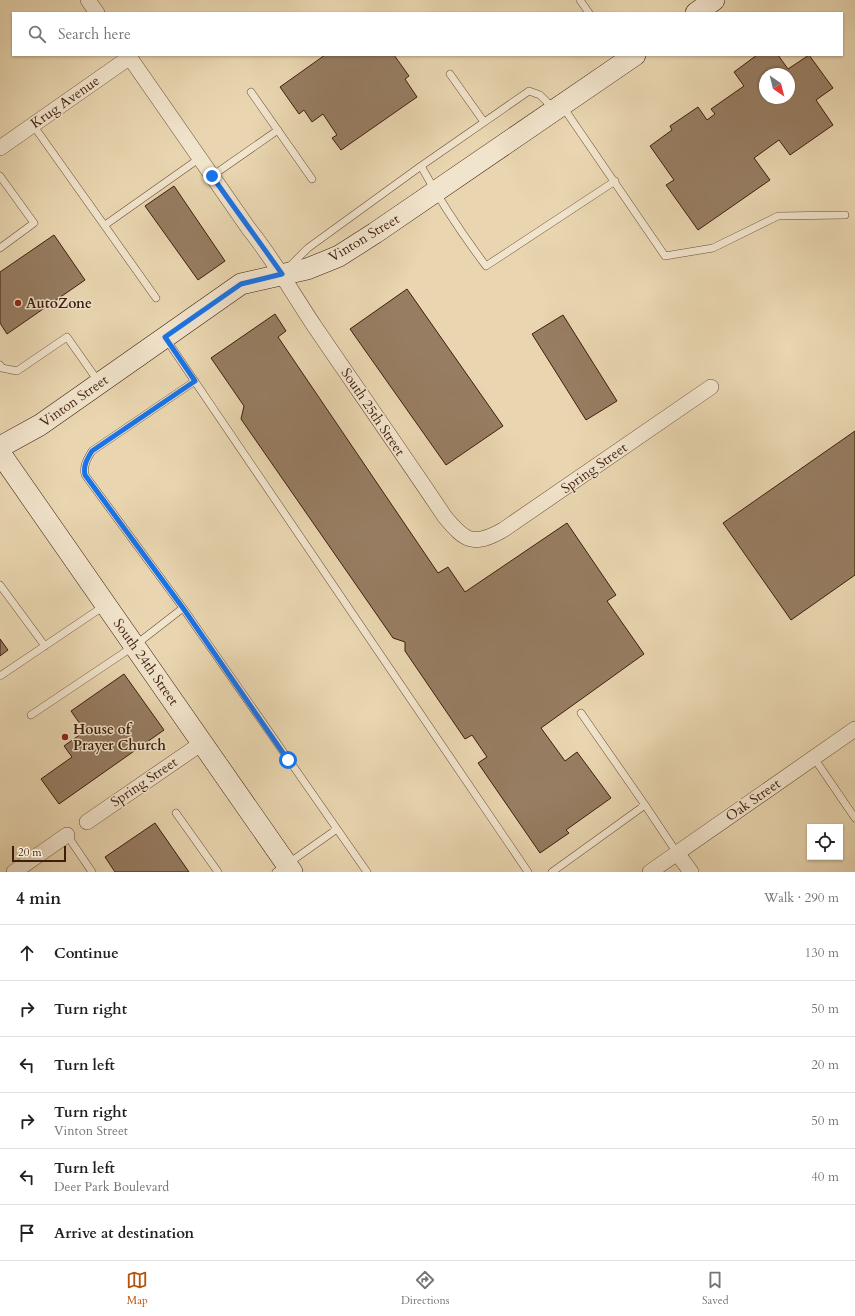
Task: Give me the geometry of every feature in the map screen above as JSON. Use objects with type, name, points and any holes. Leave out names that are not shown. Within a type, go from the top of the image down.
[{"type":"street","points":[[88,0],[96,12]]},
{"type":"street","points":[[697,12],[714,0]]},
{"type":"street","name":"Krug Avenue","points":[[0,148],[129,56]]},
{"type":"street","name":"South 25th Street","points":[[129,56],[282,274],[316,327],[445,516],[455,529],[464,537],[474,540]]},
{"type":"street","name":"Vinton Street","points":[[0,447],[40,425],[241,284],[307,269],[339,256],[376,233],[558,108],[625,59]]},
{"type":"street","name":"Spring Street","points":[[474,540],[479,540],[503,530],[711,387]]},
{"type":"street","name":"South 24th Street","points":[[0,453],[202,743],[285,870]]},
{"type":"street","name":"Oak Street","points":[[650,872],[855,729]]},
{"type":"street","name":"Spring Street","points":[[87,822],[202,743]]},
{"type":"street","points":[[14,872],[67,835]]},
{"type":"street","points":[[677,853],[691,872]]},
{"type":"lane","points":[[580,0],[588,12]]},
{"type":"lane","points":[[450,74],[484,122]]},
{"type":"lane","points":[[251,92],[312,179]]},
{"type":"lane","points":[[282,274],[308,248],[421,166],[529,92],[540,95],[558,108],[615,181],[665,256],[713,248],[778,216],[845,214]]},
{"type":"lane","points":[[33,125],[156,298]]},
{"type":"lane","points":[[212,176],[278,130]]},
{"type":"lane","points":[[104,225],[200,158]]},
{"type":"lane","points":[[421,166],[471,247],[486,266],[615,181]]},
{"type":"lane","points":[[0,176],[34,223],[0,248]]},
{"type":"lane","points":[[165,337],[528,872]]},
{"type":"lane","points":[[0,366],[2,368],[17,371],[67,338],[99,383]]},
{"type":"lane","points":[[195,381],[92,451],[87,459],[84,470],[85,475],[183,608],[366,872]]},
{"type":"lane","points":[[0,585],[45,646]]},
{"type":"lane","points":[[0,676],[106,605]]},
{"type":"lane","points":[[31,715],[134,646],[183,608]]},
{"type":"lane","points":[[581,713],[677,853]]},
{"type":"lane","points":[[814,758],[855,818]]},
{"type":"lane","points":[[552,872],[645,805]]},
{"type":"lane","points":[[176,813],[218,872]]},
{"type":"lane","points":[[285,870],[337,829]]},
{"type":"lane","points":[[67,835],[92,872]]},
{"type":"building","points":[[324,56],[395,56],[409,76],[405,79],[417,97],[341,150],[332,138],[337,135],[323,114],[312,122],[304,110],[299,114],[280,87]]},
{"type":"building","points":[[756,56],[779,56],[787,68],[759,68],[759,104],[795,104],[795,68],[790,68],[808,56],[810,56],[833,88],[816,100],[833,125],[790,155],[779,140],[754,158],[770,180],[698,230],[666,185],[674,180],[650,146],[672,130],[670,126],[698,107],[707,120],[715,114],[711,109],[744,86],[734,72]]},
{"type":"building","points":[[174,186],[225,261],[198,280],[145,206]]},
{"type":"building","points":[[54,235],[85,280],[7,334],[0,323],[0,272]]},
{"type":"building","points":[[407,289],[503,426],[446,465],[350,329]]},
{"type":"building","points":[[275,314],[286,331],[278,337],[438,573],[448,567],[465,592],[567,523],[616,595],[607,601],[644,654],[541,728],[565,761],[577,752],[611,798],[566,830],[569,833],[540,853],[478,763],[487,757],[472,735],[465,739],[405,651],[405,642],[393,638],[241,419],[244,406],[211,358]]},
{"type":"building","points":[[563,315],[617,401],[586,420],[532,334]]},
{"type":"building","points":[[855,431],[855,575],[791,620],[723,523]]},
{"type":"building","points":[[0,639],[8,650],[0,656]]},
{"type":"building","points":[[124,674],[164,730],[59,804],[41,779],[72,757],[64,746],[85,731],[71,711]]},
{"type":"building","points":[[155,823],[189,872],[115,872],[105,857]]},
{"type":"place","name":"AutoZone","points":[[18,303]]},
{"type":"place","name":"House of Prayer Church","points":[[65,737]]},
{"type":"route","points":[[212,176],[282,274],[241,284],[165,337],[195,381],[92,451],[87,459],[84,470],[85,475],[183,608],[288,760]]}]
